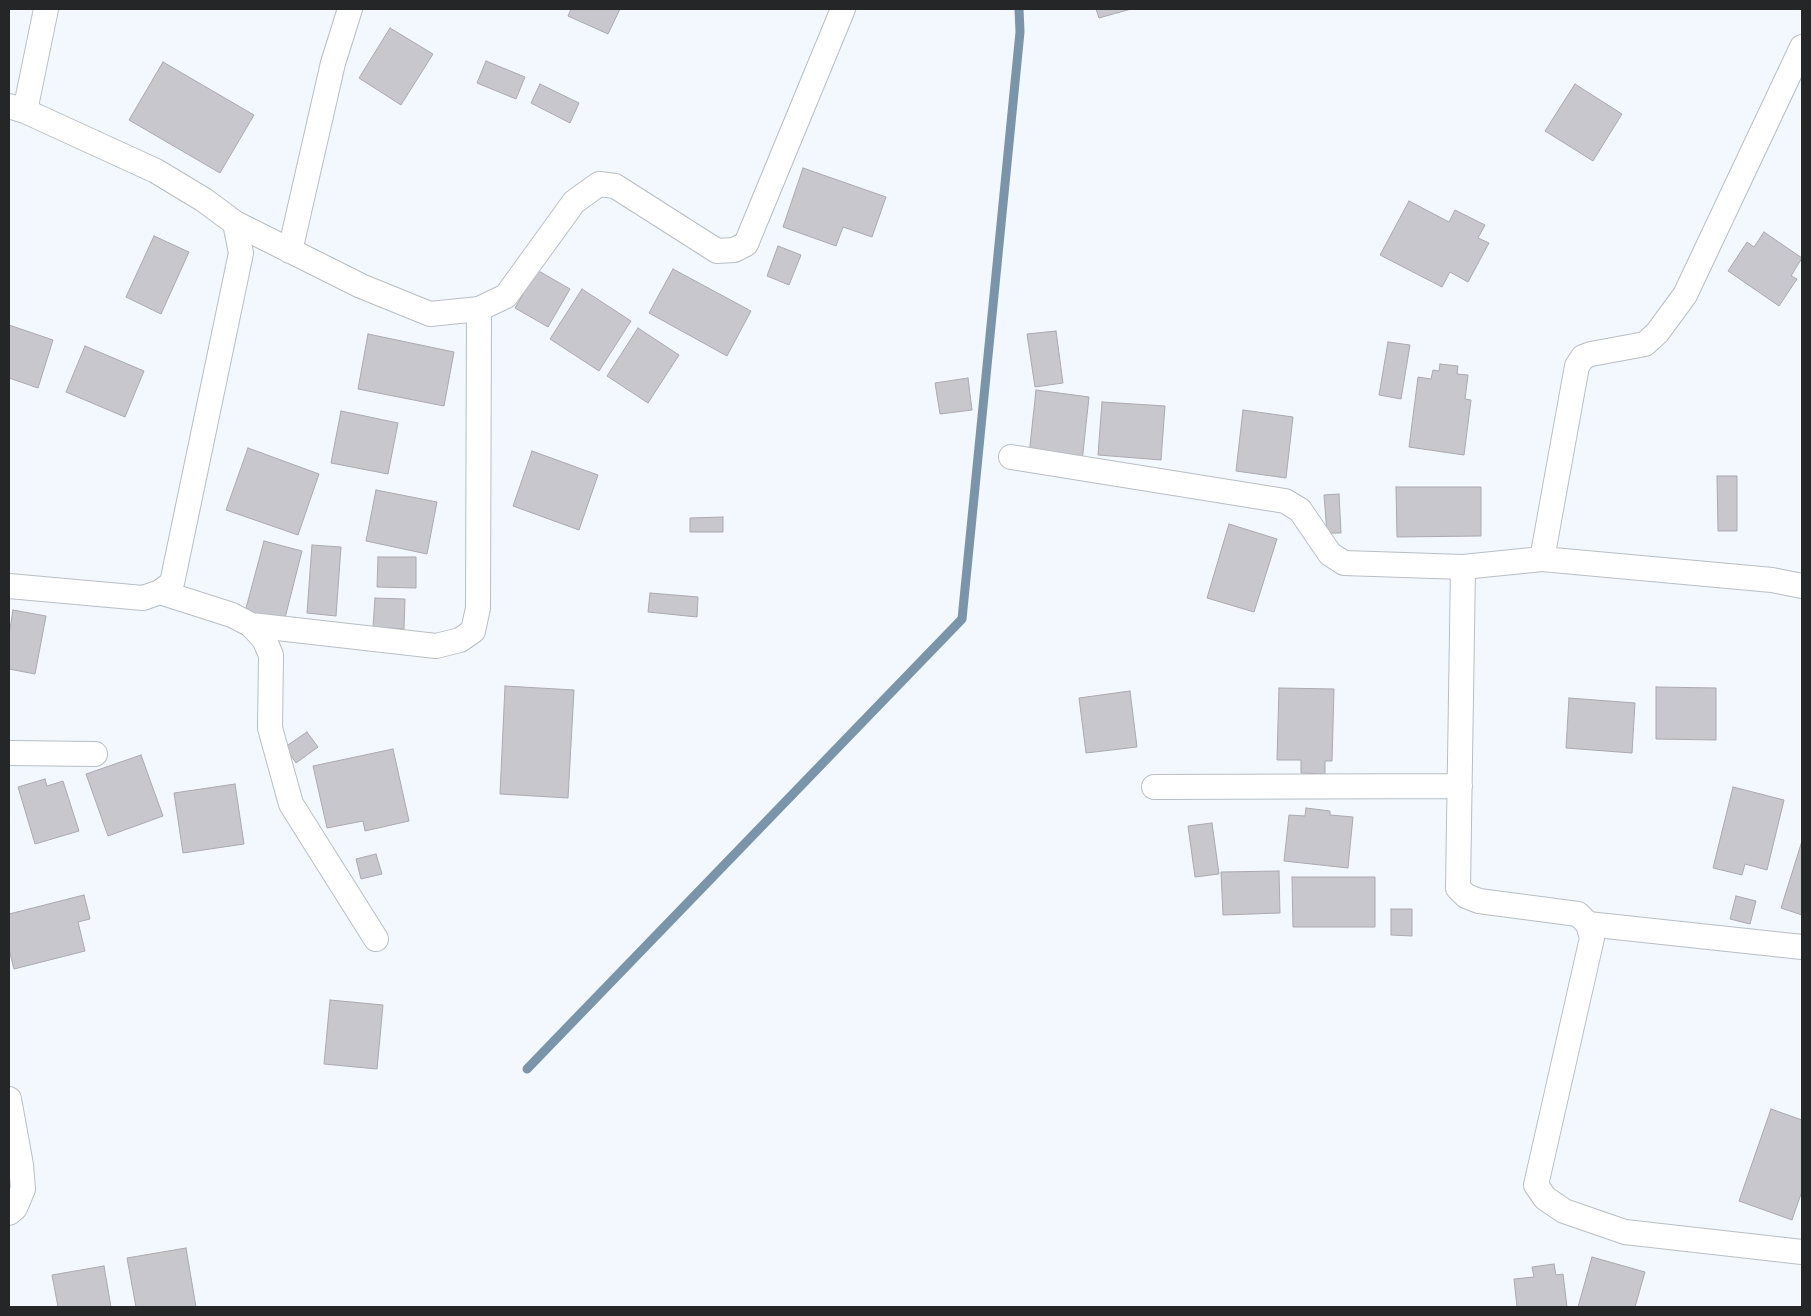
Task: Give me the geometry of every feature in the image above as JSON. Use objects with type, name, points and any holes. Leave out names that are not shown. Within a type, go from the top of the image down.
[{"type":"street","points":[[46,9],[17,109],[156,170],[235,222],[290,251],[361,286],[430,314],[480,309],[506,296],[574,202],[598,184],[615,186],[717,252],[734,250],[746,244],[843,9]]},
{"type":"street","points":[[290,251],[333,62],[350,9]]},
{"type":"street","points":[[1542,559],[1577,366],[1583,357],[1591,354],[1644,344],[1657,333],[1685,295],[1801,52]]},
{"type":"street","points":[[9,586],[143,598],[160,592],[172,583],[241,253],[235,222]]},
{"type":"street","points":[[251,625],[436,646],[460,640],[473,631],[478,608],[480,309]]},
{"type":"street","points":[[1011,457],[1285,501],[1300,510],[1330,554],[1344,562],[1463,567],[1542,559],[1772,580],[1802,586]]},
{"type":"street","points":[[1463,567],[1458,888],[1466,896],[1479,901],[1578,914],[1588,924],[1592,938],[1536,1185],[1545,1198],[1564,1211],[1625,1232],[1802,1252]]},
{"type":"street","points":[[160,592],[232,615],[251,625],[264,639],[271,655],[270,728],[291,804],[376,940]]},
{"type":"street","points":[[9,753],[95,754]]},
{"type":"street","points":[[1154,787],[1460,786]]},
{"type":"street","points":[[1588,924],[1802,947]]},
{"type":"street","points":[[9,1099],[21,1165],[23,1189],[15,1208],[9,1213]]},
{"type":"building","points":[[571,9],[620,9],[608,34],[568,16]]},
{"type":"building","points":[[1096,9],[1131,9],[1099,18]]},
{"type":"building","points":[[390,28],[433,54],[401,105],[359,78]]},
{"type":"building","points":[[486,61],[525,77],[516,99],[477,83]]},
{"type":"building","points":[[163,62],[254,115],[220,173],[129,120]]},
{"type":"building","points":[[540,84],[579,103],[570,123],[531,103]]},
{"type":"building","points":[[1575,84],[1622,114],[1593,161],[1545,131]]},
{"type":"building","points":[[803,168],[886,197],[872,237],[843,227],[836,246],[783,227]]},
{"type":"building","points":[[1409,201],[1449,222],[1455,210],[1485,225],[1478,238],[1489,243],[1468,282],[1450,272],[1442,287],[1380,255]]},
{"type":"building","points":[[1764,232],[1802,258],[1791,276],[1797,279],[1779,306],[1728,271],[1747,242],[1754,247]]},
{"type":"building","points":[[154,236],[189,252],[161,314],[126,297]]},
{"type":"building","points":[[778,246],[801,255],[789,285],[767,276]]},
{"type":"building","points":[[673,269],[751,311],[727,356],[649,313]]},
{"type":"building","points":[[537,270],[570,289],[548,327],[515,308]]},
{"type":"building","points":[[582,289],[631,321],[599,371],[550,339]]},
{"type":"building","points":[[9,325],[53,340],[38,388],[9,378]]},
{"type":"building","points":[[638,328],[679,355],[648,403],[607,376]]},
{"type":"building","points":[[1056,331],[1063,383],[1035,387],[1027,334]]},
{"type":"building","points":[[368,334],[454,352],[444,406],[358,389]]},
{"type":"building","points":[[1388,342],[1410,345],[1401,399],[1379,395]]},
{"type":"building","points":[[85,346],[144,371],[125,417],[66,392]]},
{"type":"building","points":[[1440,364],[1458,366],[1457,374],[1468,375],[1465,399],[1471,400],[1464,455],[1409,447],[1418,377],[1431,379],[1433,370],[1439,371]]},
{"type":"building","points":[[968,378],[972,410],[940,414],[935,383]]},
{"type":"building","points":[[1036,390],[1089,397],[1082,462],[1029,455]]},
{"type":"building","points":[[1102,402],[1165,406],[1161,460],[1098,455]]},
{"type":"building","points":[[1243,410],[1293,417],[1286,478],[1236,471]]},
{"type":"building","points":[[341,411],[398,423],[388,474],[331,463]]},
{"type":"building","points":[[248,448],[319,474],[298,535],[226,510]]},
{"type":"building","points":[[532,451],[598,475],[579,530],[513,506]]},
{"type":"building","points":[[1717,476],[1737,476],[1737,531],[1718,531]]},
{"type":"building","points":[[1396,487],[1481,487],[1481,536],[1397,537]]},
{"type":"building","points":[[376,490],[437,502],[427,554],[366,541]]},
{"type":"building","points":[[1339,494],[1341,533],[1327,533],[1324,495]]},
{"type":"building","points":[[723,517],[723,532],[690,532],[690,518]]},
{"type":"building","points":[[1229,524],[1277,539],[1254,612],[1207,598]]},
{"type":"building","points":[[264,541],[302,551],[284,622],[245,612]]},
{"type":"building","points":[[312,545],[341,547],[336,616],[307,613]]},
{"type":"building","points":[[378,557],[416,557],[416,588],[377,587]]},
{"type":"building","points":[[650,593],[698,597],[697,617],[648,612]]},
{"type":"building","points":[[375,598],[405,599],[404,629],[373,627]]},
{"type":"building","points":[[13,610],[46,616],[35,674],[9,669],[9,635]]},
{"type":"building","points":[[505,686],[574,690],[568,798],[500,794]]},
{"type":"building","points":[[1656,687],[1716,688],[1716,740],[1656,739]]},
{"type":"building","points":[[1279,688],[1334,689],[1332,761],[1325,761],[1325,774],[1301,773],[1301,760],[1277,760]]},
{"type":"building","points":[[1130,691],[1137,747],[1086,753],[1079,698]]},
{"type":"building","points":[[1569,698],[1635,703],[1632,753],[1566,748]]},
{"type":"building","points":[[307,732],[318,747],[296,763],[285,747]]},
{"type":"building","points":[[393,749],[409,821],[365,831],[363,821],[327,828],[313,766]]},
{"type":"building","points":[[141,755],[163,816],[108,836],[86,774]]},
{"type":"building","points":[[45,779],[47,786],[63,781],[79,831],[35,844],[18,787]]},
{"type":"building","points":[[235,784],[244,844],[183,853],[174,793]]},
{"type":"building","points":[[1733,787],[1784,800],[1767,870],[1745,864],[1742,875],[1713,868]]},
{"type":"building","points":[[1306,808],[1330,811],[1330,815],[1353,817],[1348,868],[1284,861],[1289,815],[1305,816]]},
{"type":"building","points":[[1212,823],[1219,874],[1195,877],[1188,826]]},
{"type":"building","points":[[1802,841],[1802,915],[1781,908]]},
{"type":"building","points":[[376,854],[382,874],[361,879],[356,859]]},
{"type":"building","points":[[1279,871],[1280,913],[1223,915],[1221,872]]},
{"type":"building","points":[[1292,877],[1375,877],[1375,927],[1293,927]]},
{"type":"building","points":[[84,895],[90,919],[78,922],[85,951],[14,969],[9,949],[9,914]]},
{"type":"building","points":[[1736,896],[1756,901],[1750,924],[1730,919]]},
{"type":"building","points":[[1391,909],[1412,909],[1412,936],[1391,935]]},
{"type":"building","points":[[330,1000],[383,1005],[377,1069],[324,1064]]},
{"type":"building","points":[[1771,1109],[1802,1120],[1802,1191],[1792,1220],[1739,1201]]},
{"type":"building","points":[[186,1248],[196,1307],[136,1307],[127,1258]]},
{"type":"building","points":[[1592,1257],[1645,1272],[1635,1307],[1578,1307]]},
{"type":"building","points":[[1554,1264],[1556,1275],[1563,1274],[1567,1307],[1517,1307],[1514,1279],[1534,1277],[1532,1267]]},
{"type":"building","points":[[104,1266],[111,1307],[58,1307],[52,1275]]},
{"type":"waterway","points":[[527,1069],[962,619],[1020,32],[1019,9]]}]
